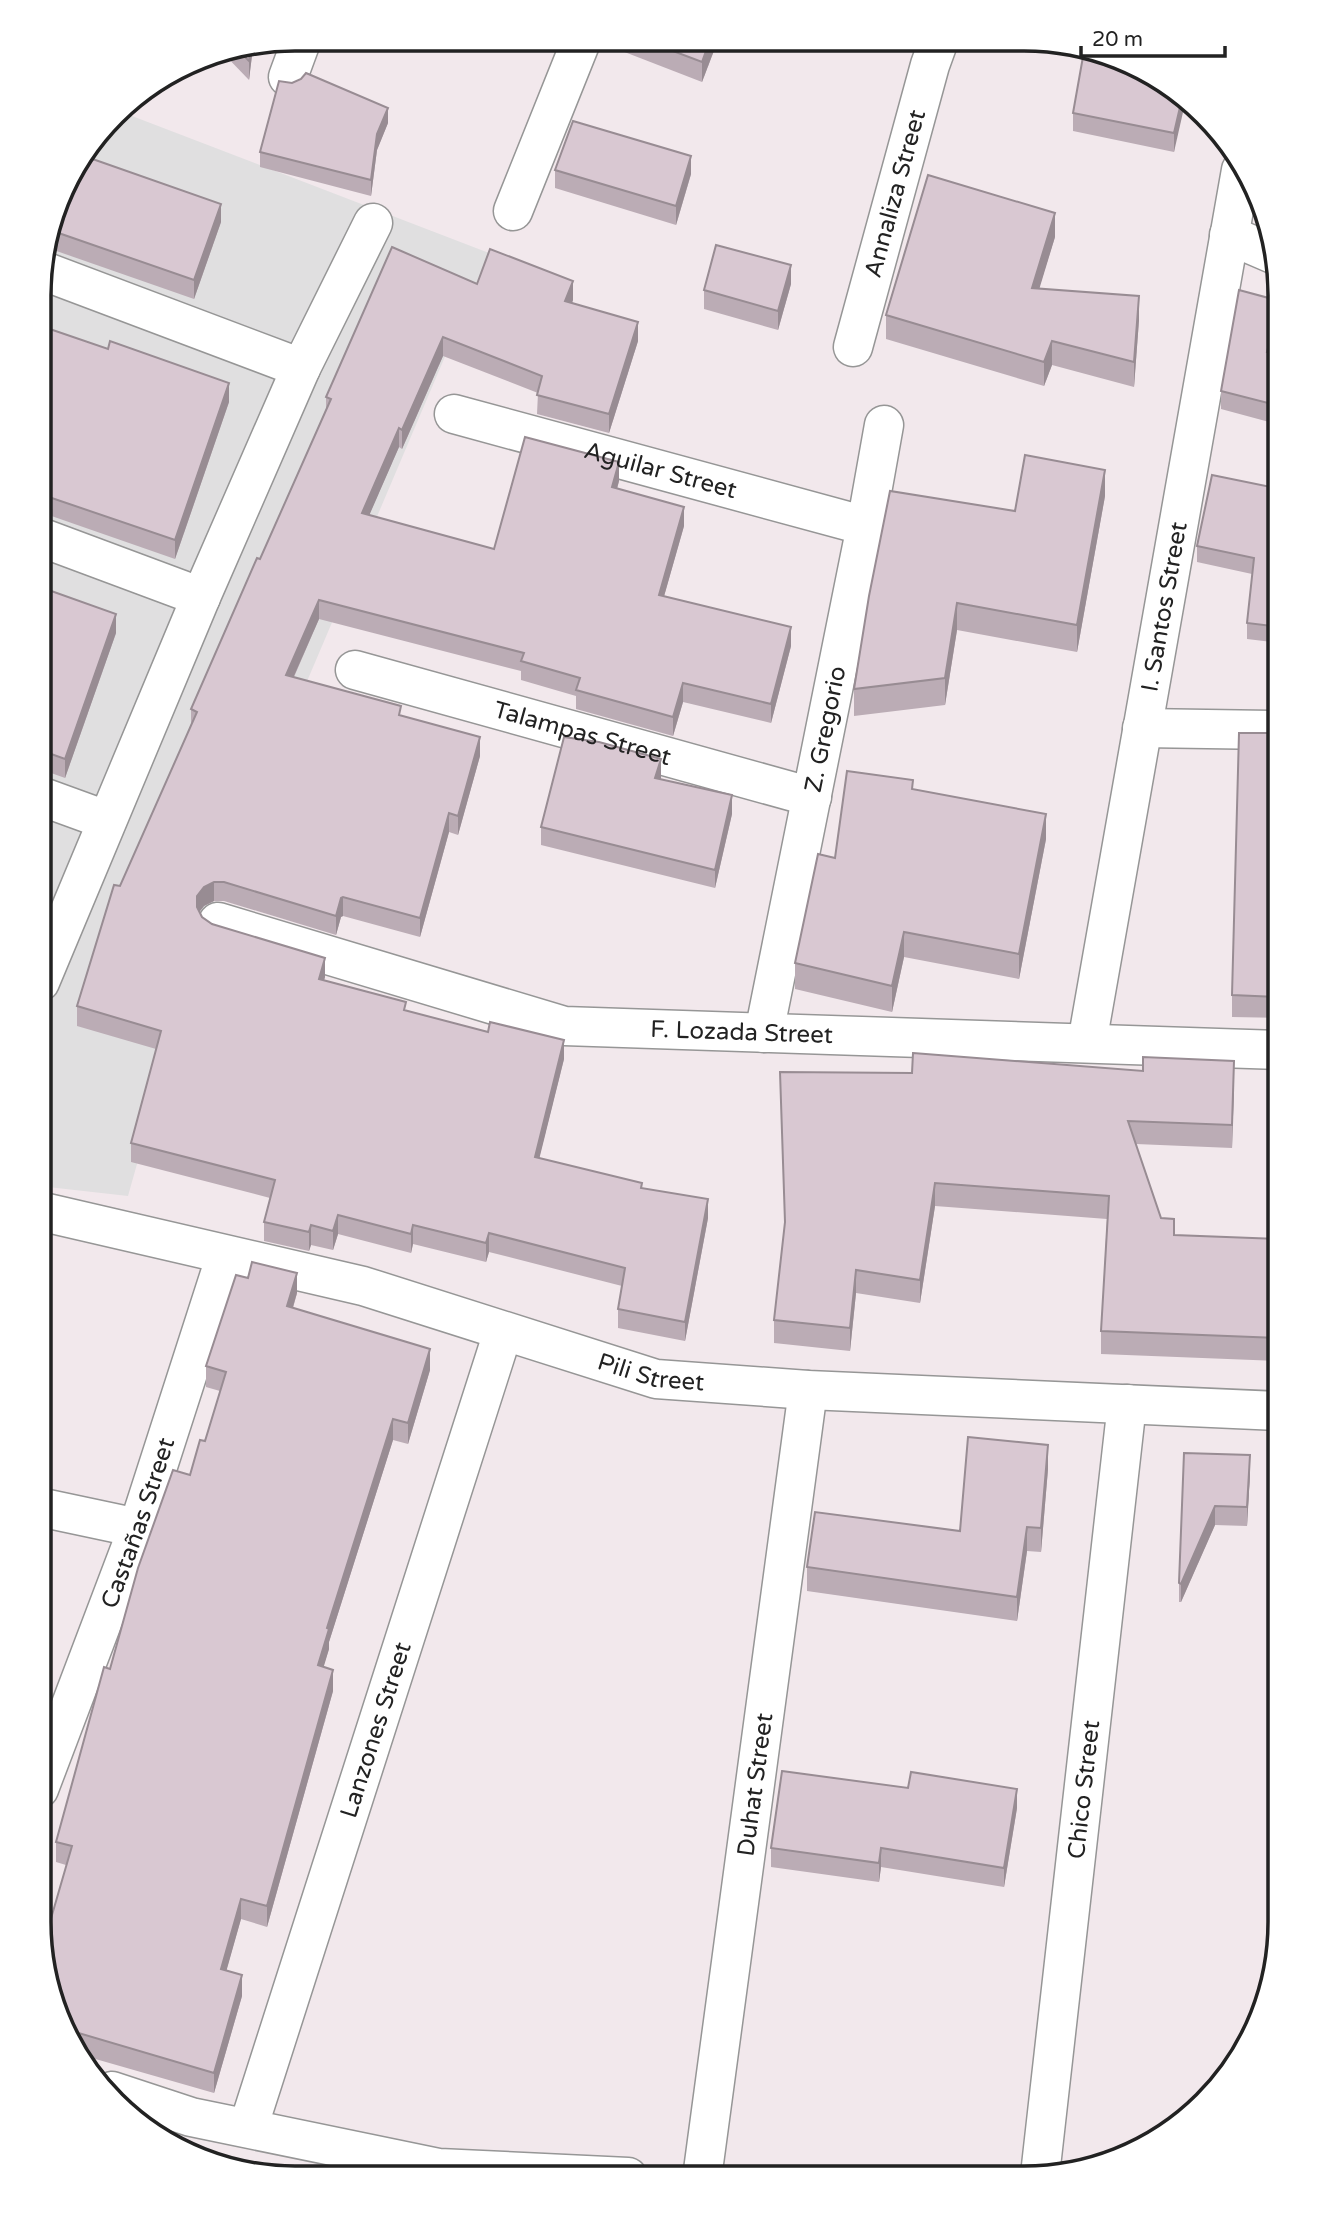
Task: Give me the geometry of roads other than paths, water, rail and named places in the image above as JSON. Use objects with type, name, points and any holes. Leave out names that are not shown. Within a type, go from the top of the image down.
[{"type":"street","points":[[288,77],[297,51]]},
{"type":"street","points":[[513,211],[577,51]]},
{"type":"street","name":"Annaliza Street","points":[[853,347],[935,51]]},
{"type":"street","name":"I. Santos Street","points":[[1087,1043],[1239,179]]},
{"type":"street","points":[[51,955],[106,820],[301,368],[373,223]]},
{"type":"street","points":[[1229,235],[1264,250]]},
{"type":"street","points":[[52,274],[301,368]]},
{"type":"street","name":"Aguilar Street","points":[[454,414],[866,526]]},
{"type":"street","name":"Z. Gregorio","points":[[764,1033],[884,425]]},
{"type":"street","points":[[51,541],[201,597]]},
{"type":"street","name":"Talampas Street","points":[[355,670],[812,797]]},
{"type":"street","points":[[1142,728],[1268,730]]},
{"type":"street","points":[[51,800],[106,820]]},
{"type":"street","name":"F. Lozada Street","points":[[218,922],[564,1026],[1268,1050]]},
{"type":"street","name":"Pili Street","points":[[51,1214],[363,1286],[656,1379],[808,1391],[1268,1410]]},
{"type":"street","name":"Castañas Street","points":[[51,1756],[138,1528],[226,1255]]},
{"type":"street","name":"Lanzones Street","points":[[248,2128],[503,1332]]},
{"type":"street","name":"Duhat Street","points":[[704,2166],[808,1391]]},
{"type":"street","name":"Chico Street","points":[[1042,2166],[1127,1404]]},
{"type":"street","points":[[51,1510],[138,1528]]},
{"type":"street","points":[[121,2094],[191,2117],[429,2166]]}]
